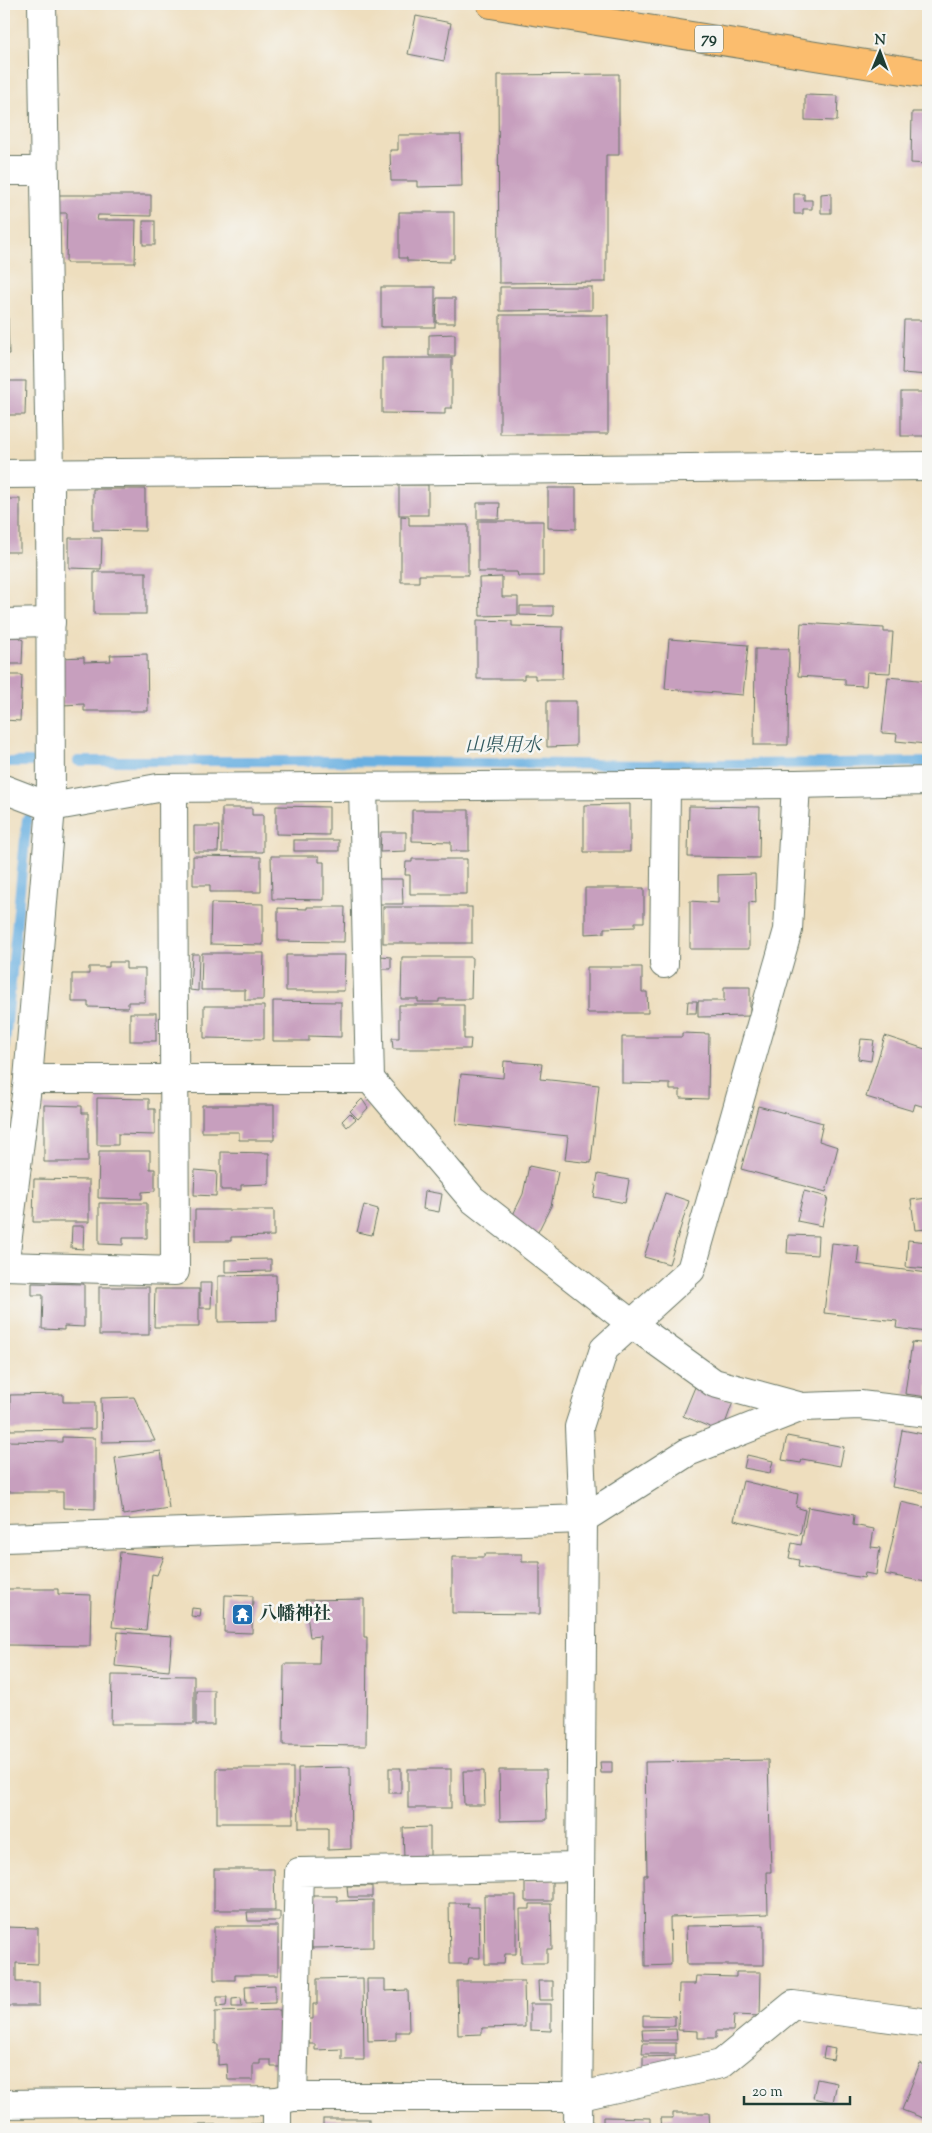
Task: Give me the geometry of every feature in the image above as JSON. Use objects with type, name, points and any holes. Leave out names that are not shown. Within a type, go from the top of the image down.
[{"type":"main road","name":"79","points":[[490,4],[928,74]]},
{"type":"street","points":[[42,4],[50,474],[51,807],[28,1079],[4,1266],[175,1271],[173,788]]},
{"type":"street","points":[[4,171],[44,171]]},
{"type":"street","points":[[4,474],[928,466]]},
{"type":"street","points":[[4,623],[51,622]]},
{"type":"street","points":[[4,789],[51,807],[158,788],[796,784],[928,781]]},
{"type":"street","points":[[578,2129],[583,1520],[580,1427],[604,1349],[691,1270],[788,930],[796,784]]},
{"type":"street","points":[[664,964],[666,785]]},
{"type":"street","points":[[363,787],[370,1079],[472,1199],[632,1324],[714,1383],[802,1407],[860,1405],[928,1413]]},
{"type":"street","points":[[28,1079],[370,1079]]},
{"type":"street","points":[[4,1538],[583,1520],[688,1452],[802,1407]]},
{"type":"street","points":[[278,2129],[285,2099],[299,1872],[580,1867]]},
{"type":"street","points":[[4,2104],[285,2099],[577,2097],[721,2064],[793,2005],[928,2023]]},
{"type":"building","points":[[416,16],[451,23],[444,61],[408,54]]},
{"type":"building","points":[[619,74],[619,155],[606,155],[606,282],[499,283],[498,75]]},
{"type":"building","points":[[805,95],[838,96],[837,121],[805,120]]},
{"type":"building","points":[[912,112],[928,112],[928,164],[911,163]]},
{"type":"building","points":[[398,135],[461,135],[462,186],[417,187],[417,181],[391,181],[390,150],[398,150]]},
{"type":"building","points":[[831,193],[831,213],[821,213],[821,194]]},
{"type":"building","points":[[794,194],[804,194],[804,200],[812,200],[812,209],[803,209],[803,214],[794,214]]},
{"type":"building","points":[[59,195],[151,195],[151,216],[98,215],[97,220],[136,220],[135,263],[66,263],[67,213],[59,213]]},
{"type":"building","points":[[399,212],[454,212],[454,259],[450,259],[450,262],[407,261],[407,258],[399,258]]},
{"type":"building","points":[[143,221],[155,221],[155,245],[143,245]]},
{"type":"building","points":[[381,287],[435,287],[435,327],[381,327]]},
{"type":"building","points":[[500,287],[592,287],[592,310],[500,311]]},
{"type":"building","points":[[437,298],[455,298],[455,323],[436,323]]},
{"type":"building","points":[[500,315],[608,315],[608,434],[500,434]]},
{"type":"building","points":[[926,315],[928,315],[928,375],[902,373],[904,320],[926,320]]},
{"type":"building","points":[[4,318],[8,318],[9,354],[4,354]]},
{"type":"building","points":[[455,334],[455,356],[429,356],[429,335]]},
{"type":"building","points":[[382,358],[452,358],[452,408],[445,408],[445,414],[382,413]]},
{"type":"building","points":[[4,381],[26,381],[25,415],[4,415]]},
{"type":"building","points":[[901,392],[928,392],[928,436],[901,436]]},
{"type":"building","points":[[399,485],[428,485],[428,515],[399,515]]},
{"type":"building","points":[[548,488],[576,488],[576,529],[548,528]]},
{"type":"building","points":[[93,489],[145,489],[145,531],[93,530]]},
{"type":"building","points":[[4,499],[20,499],[20,552],[4,552]]},
{"type":"building","points":[[477,503],[500,503],[499,519],[477,519]]},
{"type":"building","points":[[401,516],[409,517],[409,525],[468,525],[468,575],[419,575],[419,582],[401,582]]},
{"type":"building","points":[[478,521],[543,521],[543,576],[518,576],[517,572],[478,572]]},
{"type":"building","points":[[69,538],[102,538],[101,569],[69,568]]},
{"type":"building","points":[[94,572],[146,572],[146,614],[94,614]]},
{"type":"building","points":[[502,577],[502,597],[518,597],[518,615],[480,616],[479,578]]},
{"type":"building","points":[[520,606],[553,606],[553,616],[520,615]]},
{"type":"building","points":[[477,620],[512,621],[512,626],[563,627],[562,679],[535,679],[535,675],[524,675],[524,679],[477,679]]},
{"type":"building","points":[[801,623],[884,628],[884,632],[893,632],[890,673],[867,672],[866,686],[845,685],[845,679],[798,676]]},
{"type":"building","points":[[4,637],[19,637],[23,640],[22,664],[4,664]]},
{"type":"building","points":[[669,639],[748,645],[743,695],[665,689]]},
{"type":"building","points":[[755,649],[789,649],[788,745],[754,745]]},
{"type":"building","points":[[147,654],[148,711],[84,711],[84,704],[62,705],[61,658],[84,657],[84,662],[111,661],[110,655]]},
{"type":"building","points":[[4,675],[22,675],[20,721],[4,720]]},
{"type":"building","points":[[888,677],[928,681],[926,744],[896,741],[897,734],[882,733]]},
{"type":"building","points":[[547,701],[576,701],[576,746],[547,747]]},
{"type":"building","points":[[630,804],[630,852],[584,852],[584,805]]},
{"type":"building","points":[[276,806],[329,807],[329,835],[276,834]]},
{"type":"building","points":[[689,806],[760,807],[759,858],[688,857]]},
{"type":"building","points":[[222,808],[252,808],[252,815],[263,815],[263,852],[222,852]]},
{"type":"building","points":[[412,810],[469,810],[469,851],[451,851],[451,842],[412,841]]},
{"type":"building","points":[[194,826],[219,826],[218,852],[194,852]]},
{"type":"building","points":[[381,832],[406,832],[406,851],[380,852]]},
{"type":"building","points":[[294,840],[339,840],[339,851],[294,851]]},
{"type":"building","points":[[193,856],[261,857],[261,892],[210,892],[210,885],[193,885]]},
{"type":"building","points":[[271,856],[319,856],[319,862],[324,862],[324,900],[272,899]]},
{"type":"building","points":[[412,859],[467,859],[467,894],[410,894],[410,875],[405,875],[406,862],[412,862]]},
{"type":"building","points":[[755,874],[756,903],[749,902],[749,949],[690,949],[690,901],[718,903],[718,875]]},
{"type":"building","points":[[379,879],[402,879],[403,904],[379,904]]},
{"type":"building","points":[[585,888],[644,888],[644,922],[635,922],[635,927],[604,928],[604,933],[585,934]]},
{"type":"building","points":[[211,903],[263,904],[263,945],[210,944]]},
{"type":"building","points":[[307,907],[345,907],[344,942],[278,941],[278,908],[307,909]]},
{"type":"building","points":[[383,907],[472,907],[472,943],[383,943]]},
{"type":"building","points":[[202,953],[264,953],[263,1000],[245,1000],[245,990],[201,990]]},
{"type":"building","points":[[192,954],[199,954],[198,991],[190,990]]},
{"type":"building","points":[[286,955],[345,955],[344,991],[286,991]]},
{"type":"building","points":[[380,956],[391,957],[391,969],[380,969]]},
{"type":"building","points":[[402,957],[472,957],[471,999],[439,999],[439,1002],[418,1002],[418,999],[401,999]]},
{"type":"building","points":[[109,962],[126,962],[126,969],[145,969],[145,1002],[128,1002],[128,1008],[88,1007],[88,1002],[72,1002],[72,974],[89,974],[89,967],[109,967]]},
{"type":"building","points":[[587,967],[642,967],[642,992],[647,992],[648,1013],[587,1013]]},
{"type":"building","points":[[724,987],[750,987],[750,1016],[698,1017],[698,1001],[724,1001]]},
{"type":"building","points":[[273,1001],[341,1002],[341,1037],[309,1036],[309,1041],[273,1041]]},
{"type":"building","points":[[688,1001],[697,1001],[696,1013],[687,1013]]},
{"type":"building","points":[[399,1005],[464,1005],[464,1039],[471,1039],[470,1049],[393,1049],[392,1038],[399,1038]]},
{"type":"building","points":[[204,1006],[264,1006],[264,1039],[204,1038]]},
{"type":"building","points":[[130,1013],[156,1013],[156,1041],[130,1041]]},
{"type":"building","points":[[682,1033],[709,1034],[708,1099],[680,1098],[680,1090],[670,1090],[670,1084],[622,1083],[622,1037],[682,1037]]},
{"type":"building","points":[[885,1036],[928,1050],[928,1108],[915,1104],[913,1111],[866,1097]]},
{"type":"building","points":[[861,1039],[874,1040],[871,1061],[858,1059]]},
{"type":"building","points":[[504,1061],[542,1064],[540,1079],[599,1085],[591,1163],[565,1160],[568,1136],[456,1124],[461,1074],[503,1078]]},
{"type":"building","points":[[97,1098],[149,1099],[149,1109],[155,1109],[155,1135],[118,1134],[118,1145],[97,1145]]},
{"type":"building","points":[[362,1099],[368,1108],[358,1119],[350,1111]]},
{"type":"building","points":[[44,1105],[82,1106],[82,1113],[88,1113],[88,1162],[44,1162]]},
{"type":"building","points":[[202,1105],[274,1105],[274,1140],[239,1140],[239,1132],[202,1132]]},
{"type":"building","points":[[758,1106],[823,1123],[819,1141],[838,1147],[826,1192],[741,1169]]},
{"type":"building","points":[[350,1113],[356,1119],[347,1127],[342,1121]]},
{"type":"building","points":[[99,1151],[150,1151],[150,1169],[155,1169],[155,1191],[142,1192],[142,1199],[98,1198]]},
{"type":"building","points":[[221,1152],[269,1153],[269,1184],[241,1185],[241,1190],[221,1190]]},
{"type":"building","points":[[529,1166],[558,1172],[551,1206],[533,1242],[510,1221],[523,1194]]},
{"type":"building","points":[[195,1170],[217,1172],[216,1196],[194,1195]]},
{"type":"building","points":[[598,1174],[629,1180],[625,1203],[594,1197]]},
{"type":"building","points":[[34,1179],[89,1180],[89,1222],[33,1222]]},
{"type":"building","points":[[425,1191],[442,1194],[439,1212],[423,1209]]},
{"type":"building","points":[[804,1191],[828,1197],[822,1226],[797,1221]]},
{"type":"building","points":[[665,1193],[689,1201],[669,1264],[644,1257]]},
{"type":"building","points":[[928,1198],[928,1229],[915,1230],[911,1200]]},
{"type":"building","points":[[99,1203],[147,1203],[147,1238],[123,1238],[123,1245],[99,1244]]},
{"type":"building","points":[[364,1205],[378,1209],[372,1235],[357,1232]]},
{"type":"building","points":[[195,1210],[274,1210],[274,1236],[231,1237],[231,1241],[195,1241]]},
{"type":"building","points":[[72,1226],[84,1226],[83,1249],[71,1248]]},
{"type":"building","points":[[788,1235],[818,1236],[817,1255],[787,1253]]},
{"type":"building","points":[[908,1240],[928,1242],[928,1269],[906,1267]]},
{"type":"building","points":[[832,1243],[859,1246],[857,1264],[928,1273],[928,1339],[925,1338],[926,1332],[896,1328],[897,1321],[824,1313]]},
{"type":"building","points":[[271,1259],[271,1271],[225,1272],[225,1260]]},
{"type":"building","points":[[276,1275],[277,1321],[218,1322],[218,1276]]},
{"type":"building","points":[[32,1283],[84,1284],[84,1327],[64,1326],[64,1330],[42,1329],[43,1295],[32,1295]]},
{"type":"building","points":[[200,1283],[212,1283],[211,1308],[200,1308]]},
{"type":"building","points":[[99,1287],[149,1287],[149,1335],[99,1335]]},
{"type":"building","points":[[155,1289],[199,1289],[199,1327],[154,1327]]},
{"type":"building","points":[[912,1342],[928,1344],[928,1397],[905,1394]]},
{"type":"building","points":[[695,1387],[733,1402],[722,1432],[683,1416]]},
{"type":"building","points":[[63,1394],[63,1402],[95,1402],[95,1429],[10,1430],[10,1395]]},
{"type":"building","points":[[134,1397],[155,1441],[102,1442],[101,1398]]},
{"type":"building","points":[[902,1430],[928,1435],[928,1493],[892,1487]]},
{"type":"building","points":[[787,1436],[844,1447],[840,1466],[802,1459],[801,1463],[782,1460]]},
{"type":"building","points":[[62,1437],[95,1438],[95,1509],[63,1508],[63,1492],[4,1492],[5,1441],[62,1442]]},
{"type":"building","points":[[161,1451],[169,1508],[123,1515],[115,1458]]},
{"type":"building","points":[[747,1455],[773,1461],[770,1473],[744,1468]]},
{"type":"building","points":[[743,1481],[798,1494],[796,1507],[805,1510],[800,1535],[734,1520]]},
{"type":"building","points":[[901,1502],[928,1508],[928,1568],[925,1582],[885,1574]]},
{"type":"building","points":[[808,1507],[854,1515],[853,1525],[874,1529],[871,1547],[880,1548],[876,1575],[865,1573],[864,1578],[798,1567],[799,1560],[789,1558],[792,1543],[801,1545]]},
{"type":"building","points":[[120,1552],[164,1557],[157,1575],[152,1574],[146,1630],[112,1627]]},
{"type":"building","points":[[484,1554],[522,1554],[522,1562],[540,1562],[540,1614],[452,1613],[452,1557],[484,1557]]},
{"type":"building","points":[[7,1589],[58,1589],[58,1594],[91,1595],[90,1646],[7,1645],[7,1635],[4,1635],[4,1595],[7,1595]]},
{"type":"building","points":[[225,1595],[253,1596],[252,1633],[224,1632]]},
{"type":"building","points":[[364,1599],[364,1637],[367,1637],[366,1746],[283,1745],[284,1664],[319,1664],[320,1636],[310,1637],[305,1600]]},
{"type":"building","points":[[192,1608],[201,1609],[200,1617],[191,1616]]},
{"type":"building","points":[[118,1632],[172,1636],[169,1671],[115,1666]]},
{"type":"building","points":[[112,1675],[194,1676],[194,1724],[111,1724]]},
{"type":"building","points":[[196,1690],[214,1690],[214,1725],[196,1725]]},
{"type":"building","points":[[768,1760],[771,1872],[767,1872],[768,1914],[670,1917],[671,1965],[645,1966],[644,1875],[647,1875],[645,1762]]},
{"type":"building","points":[[600,1762],[612,1762],[612,1773],[601,1773]]},
{"type":"building","points":[[350,1767],[351,1849],[328,1850],[328,1828],[299,1828],[298,1768]]},
{"type":"building","points":[[217,1768],[293,1768],[293,1823],[217,1823]]},
{"type":"building","points":[[389,1768],[401,1768],[401,1793],[389,1793]]},
{"type":"building","points":[[408,1769],[451,1769],[451,1808],[408,1808]]},
{"type":"building","points":[[499,1770],[546,1770],[547,1820],[500,1821]]},
{"type":"building","points":[[463,1771],[484,1771],[485,1805],[464,1805]]},
{"type":"building","points":[[430,1827],[430,1858],[404,1858],[403,1828]]},
{"type":"building","points":[[214,1869],[274,1869],[275,1910],[214,1910]]},
{"type":"building","points":[[552,1880],[552,1901],[525,1901],[525,1881]]},
{"type":"building","points":[[347,1886],[372,1886],[372,1897],[348,1897]]},
{"type":"building","points":[[484,1895],[516,1895],[516,1954],[505,1954],[504,1964],[485,1964]]},
{"type":"building","points":[[311,1896],[337,1896],[337,1901],[373,1900],[373,1947],[312,1948]]},
{"type":"building","points":[[449,1903],[468,1903],[467,1907],[479,1907],[480,1958],[469,1958],[468,1964],[450,1964]]},
{"type":"building","points":[[530,1904],[551,1904],[552,1949],[547,1949],[547,1963],[521,1963],[520,1909],[530,1909]]},
{"type":"building","points":[[247,1912],[280,1912],[280,1921],[248,1921]]},
{"type":"building","points":[[764,1925],[764,1965],[687,1965],[686,1926]]},
{"type":"building","points":[[214,1926],[278,1926],[278,1975],[235,1975],[235,1980],[214,1980]]},
{"type":"building","points":[[4,1927],[38,1928],[38,1964],[16,1963],[16,1982],[39,1982],[39,2006],[4,2006]]},
{"type":"building","points":[[736,1972],[761,1972],[760,2016],[734,2015],[733,2031],[716,2031],[716,2038],[698,2038],[698,2031],[678,2030],[679,1984],[695,1984],[696,1976],[736,1977]]},
{"type":"building","points":[[363,1978],[364,2060],[342,2060],[342,2049],[315,2050],[315,2044],[309,2044],[309,2019],[313,2019],[313,2004],[317,2004],[317,1979]]},
{"type":"building","points":[[367,1979],[385,1979],[385,1991],[408,1990],[409,2032],[396,2032],[396,2040],[368,2041]]},
{"type":"building","points":[[457,1981],[524,1981],[525,2027],[482,2028],[482,2034],[458,2035]]},
{"type":"building","points":[[538,1981],[553,1981],[553,2000],[539,2000]]},
{"type":"building","points":[[275,1985],[275,2003],[246,2004],[245,1986]]},
{"type":"building","points":[[217,1997],[227,1997],[226,2006],[217,2007]]},
{"type":"building","points":[[241,1998],[242,2007],[232,2007],[232,1999]]},
{"type":"building","points":[[530,2004],[551,2004],[551,2031],[530,2030]]},
{"type":"building","points":[[280,2010],[281,2036],[288,2036],[288,2067],[271,2067],[271,2060],[260,2060],[260,2064],[253,2064],[253,2080],[228,2080],[227,2064],[218,2065],[218,2044],[215,2044],[215,2012]]},
{"type":"building","points":[[643,2015],[675,2016],[675,2026],[643,2026]]},
{"type":"building","points":[[676,2029],[677,2040],[643,2040],[642,2030]]},
{"type":"building","points":[[643,2043],[676,2043],[676,2054],[642,2054]]},
{"type":"building","points":[[825,2047],[835,2049],[833,2060],[823,2058]]},
{"type":"building","points":[[675,2056],[675,2067],[643,2068],[643,2057]]},
{"type":"building","points":[[920,2063],[928,2066],[928,2120],[902,2110]]},
{"type":"building","points":[[817,2079],[837,2083],[833,2102],[813,2098]]},
{"type":"building","points":[[673,2113],[709,2113],[710,2127],[703,2127],[704,2129],[662,2129],[661,2118],[673,2118]]},
{"type":"building","points":[[603,2117],[651,2118],[651,2129],[603,2129]]},
{"type":"building","points":[[323,2119],[369,2119],[369,2129],[323,2129]]},
{"type":"building","points":[[261,2124],[261,2129],[195,2129],[195,2125]]},
{"type":"waterway","name":"山県用水","points":[[78,761],[321,761],[647,765],[928,762]]},
{"type":"waterway","name":"山県用水","points":[[4,762],[31,762]]},
{"type":"waterway","name":"山県用水","points":[[4,1053],[27,819]]},
{"type":"place","name":"八幡神社","points":[[243,1615]]}]
